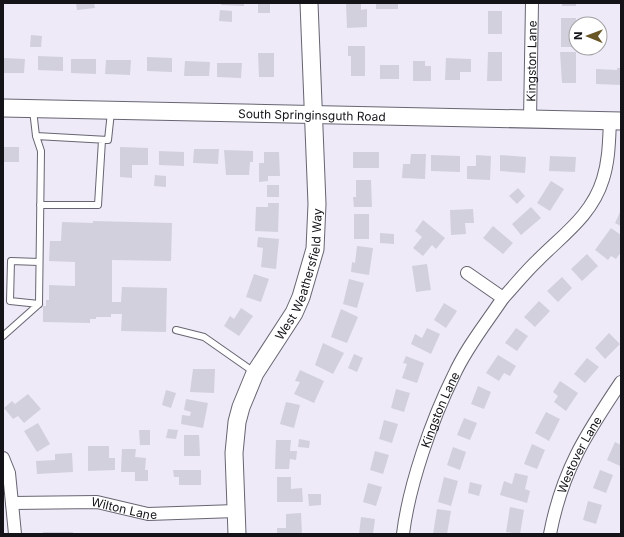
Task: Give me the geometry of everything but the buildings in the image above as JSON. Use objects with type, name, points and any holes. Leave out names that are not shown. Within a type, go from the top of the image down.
[{"type":"street","name":"West Weathersfield Way","points":[[237,534],[235,437],[241,407],[255,373],[294,313],[312,266],[315,249],[317,219],[315,114],[308,3]]},
{"type":"street","name":"Kingston Lane","points":[[530,119],[532,3]]},
{"type":"street","name":"South Springinsguth Road","points":[[3,108],[615,121]]},
{"type":"street","name":"Kingston Lane","points":[[403,534],[406,510],[425,444],[454,374],[503,298],[539,259],[577,225],[594,202],[603,180],[615,121]]},
{"type":"street","points":[[468,273],[503,298]]},
{"type":"street","name":"Westover Lane","points":[[550,534],[559,497],[571,464],[590,429],[621,382]]},
{"type":"street","points":[[3,458],[9,473],[15,534]]},
{"type":"street","name":"Wilton Lane","points":[[12,503],[97,502],[148,514],[236,511]]},
{"type":"lane","points":[[3,336],[39,304],[40,151],[36,136],[33,109]]},
{"type":"lane","points":[[36,136],[108,140],[111,110]]},
{"type":"lane","points":[[40,205],[98,205],[102,140]]},
{"type":"lane","points":[[39,262],[11,261],[10,301],[39,304]]},
{"type":"lane","points":[[176,330],[204,336],[255,373]]}]
